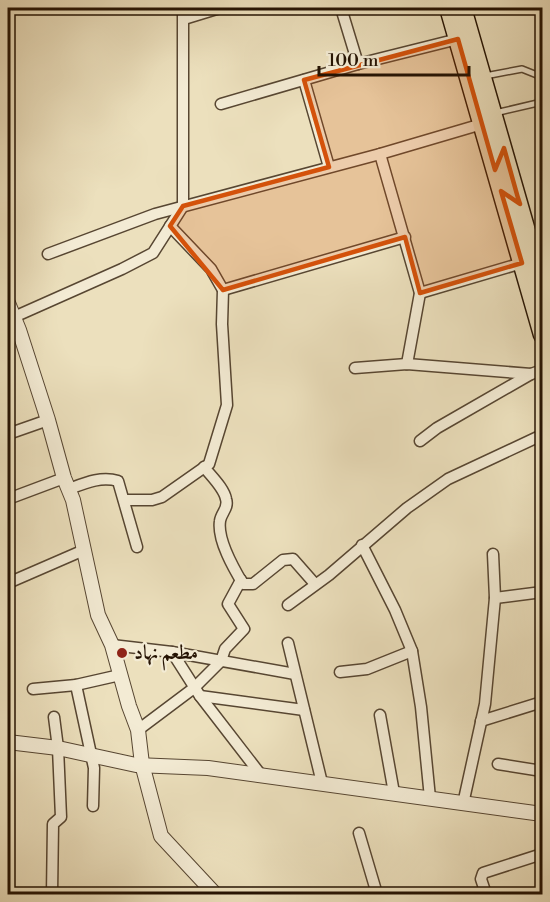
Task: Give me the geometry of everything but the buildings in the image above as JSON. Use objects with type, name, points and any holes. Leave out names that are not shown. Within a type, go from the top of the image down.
[{"type":"main road","points":[[448,8],[488,119],[513,206],[543,283]]},
{"type":"main road","points":[[463,8],[483,76],[488,119]]},
{"type":"main road","points":[[513,206],[522,263],[543,335]]},
{"type":"street","points":[[13,327],[153,253],[183,206],[183,13],[220,8]]},
{"type":"street","points":[[341,8],[358,64]]},
{"type":"street","points":[[222,104],[358,64],[458,39]]},
{"type":"street","points":[[304,80],[329,167]]},
{"type":"street","points":[[48,254],[155,214],[380,154],[488,119]]},
{"type":"street","points":[[380,154],[420,293],[407,364]]},
{"type":"street","points":[[124,500],[152,500],[162,497],[209,464],[227,405],[222,324],[223,290],[211,269],[170,226]]},
{"type":"street","points":[[223,290],[405,237]]},
{"type":"street","points":[[420,293],[522,263]]},
{"type":"street","points":[[8,303],[13,327],[48,420],[84,550],[98,615],[112,645],[138,730],[142,764],[161,836],[214,894]]},
{"type":"street","points":[[356,368],[407,364],[531,374]]},
{"type":"street","points":[[420,441],[437,428],[531,374],[543,370]]},
{"type":"street","points":[[8,434],[48,420]]},
{"type":"street","points":[[288,605],[407,508],[448,479],[543,435]]},
{"type":"street","points":[[204,467],[226,496],[227,505],[220,521],[221,532],[231,564],[243,584],[253,585],[283,560],[293,560],[315,584]]},
{"type":"street","points":[[8,499],[66,483],[109,479],[118,481],[137,547]]},
{"type":"street","points":[[363,545],[412,651],[421,707],[430,798]]},
{"type":"street","points":[[8,582],[84,550]]},
{"type":"street","points":[[463,804],[485,704],[495,598],[493,554]]},
{"type":"street","points":[[138,730],[197,692],[221,661],[225,649],[244,629],[228,604],[241,580]]},
{"type":"street","points":[[495,598],[543,592]]},
{"type":"street","points":[[288,644],[322,783]]},
{"type":"street","points":[[112,645],[172,652],[295,674]]},
{"type":"street","points":[[340,672],[368,669],[412,651]]},
{"type":"street","points":[[172,652],[197,692],[261,775]]},
{"type":"street","points":[[33,689],[76,685],[120,675]]},
{"type":"street","points":[[76,685],[94,768],[93,806]]},
{"type":"street","points":[[197,692],[304,710]]},
{"type":"street","points":[[481,721],[543,702]]},
{"type":"street","points":[[380,715],[394,793]]},
{"type":"street","points":[[52,894],[53,824],[61,818],[58,748],[54,717]]},
{"type":"street","points":[[8,742],[58,748],[136,765],[208,768],[543,814]]},
{"type":"street","points":[[498,764],[543,771]]},
{"type":"street","points":[[359,833],[377,894]]},
{"type":"street","points":[[486,894],[481,879],[483,873],[543,854]]},
{"type":"lane","points":[[483,76],[522,69],[543,76]]},
{"type":"lane","points":[[488,119],[543,102]]},
{"type":"highlighted area","points":[[458,39],[495,170],[504,148],[520,204],[501,191],[522,263],[420,293],[405,237],[223,290],[170,226],[183,206],[329,167],[304,80]]},
{"type":"place","name":"مطعم نهاد","points":[[122,653]]}]
